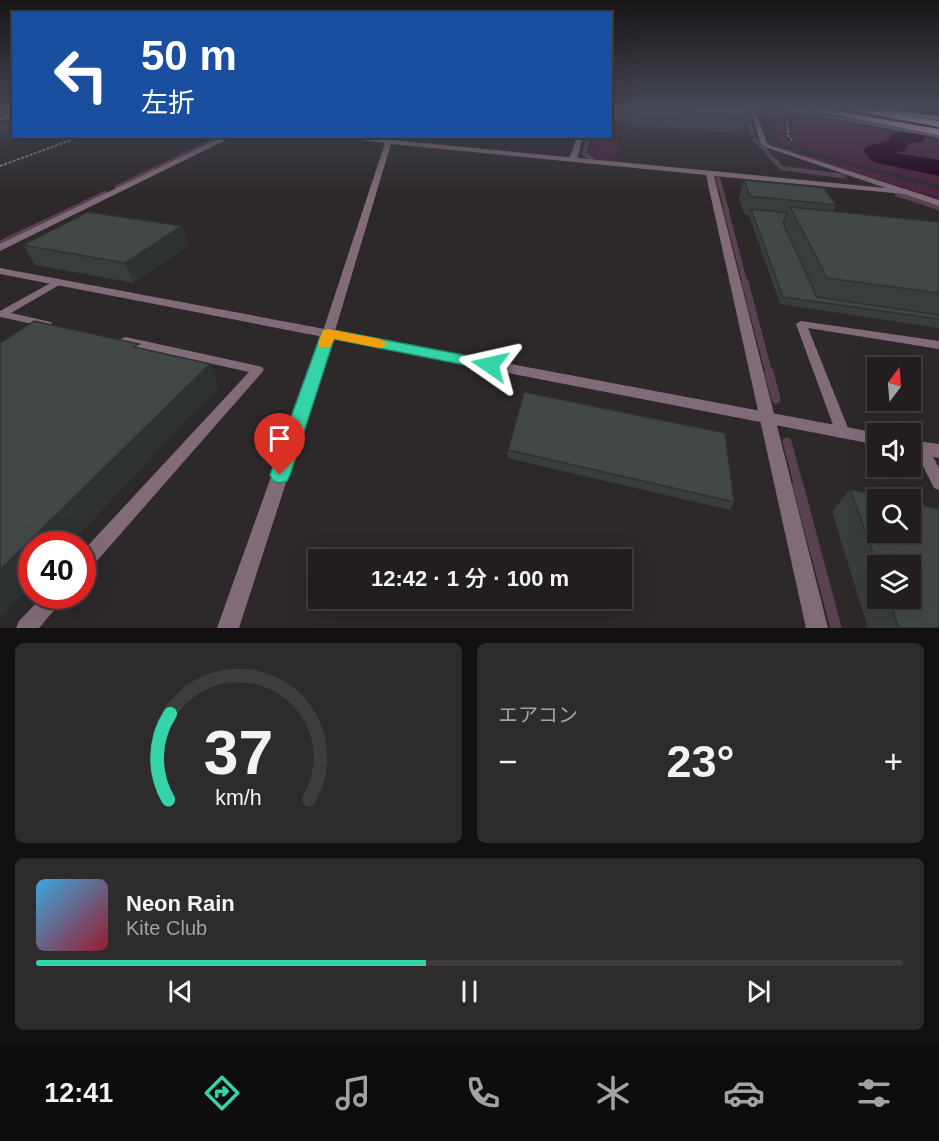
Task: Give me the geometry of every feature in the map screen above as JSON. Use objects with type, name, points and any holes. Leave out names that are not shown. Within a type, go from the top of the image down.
[{"type":"street","points":[[762,137],[767,146],[939,203]]},
{"type":"street","points":[[0,248],[227,138]]},
{"type":"street","points":[[369,138],[902,192]]},
{"type":"street","points":[[573,160],[579,138]]},
{"type":"street","points":[[228,628],[328,334],[389,139]]},
{"type":"street","points":[[710,174],[818,628]]},
{"type":"street","points":[[0,270],[867,437]]},
{"type":"street","points":[[921,448],[939,451]]},
{"type":"lane","points":[[1,314],[58,282]]},
{"type":"lane","points":[[1,314],[60,327]]},
{"type":"lane","points":[[843,433],[801,324],[939,345]]},
{"type":"lane","points":[[96,549],[258,370],[118,340]]},
{"type":"lane","points":[[921,455],[939,483]]},
{"type":"lane","points":[[26,628],[43,609]]},
{"type":"path","points":[[0,166],[77,138]]},
{"type":"shaded area","points":[[777,137],[787,137],[802,151],[780,143]]},
{"type":"shaded area","points":[[792,137],[900,137],[892,144],[875,147],[872,151],[887,159],[939,169],[939,185],[820,154],[804,148]]},
{"type":"shaded area","points":[[916,137],[939,139],[939,165],[890,158],[877,151],[907,144],[904,141]]},
{"type":"shaded area","points":[[593,139],[619,141],[616,161],[592,158],[589,154]]},
{"type":"shaded area","points":[[770,141],[796,152],[939,189],[939,199],[870,177],[859,176],[776,147]]},
{"type":"building","points":[[744,180],[824,188],[836,205],[750,196]]},
{"type":"building","points":[[790,207],[939,222],[939,293],[827,278]]},
{"type":"building","points":[[751,209],[787,213],[783,223],[817,297],[939,315],[939,319],[783,297]]},
{"type":"building","points":[[88,212],[182,226],[125,263],[23,245]]},
{"type":"building","points":[[34,321],[139,344],[134,347],[210,364],[40,531],[18,531],[18,552],[0,570],[0,343]]},
{"type":"building","points":[[524,392],[725,433],[734,502],[508,450]]},
{"type":"building","points":[[850,489],[867,493],[867,536]]},
{"type":"building","points":[[921,505],[939,509],[939,628],[899,628],[892,609],[921,609],[921,555],[874,555],[869,543],[921,543]]},
{"type":"waterway","points":[[908,137],[900,139],[896,146],[875,151],[895,161],[939,168]]},
{"type":"waterway","points":[[186,154],[220,138]]},
{"type":"waterway","points":[[371,138],[379,139]]},
{"type":"waterway","points":[[584,153],[588,139]]},
{"type":"waterway","points":[[754,139],[769,154]]},
{"type":"waterway","points":[[117,187],[189,153]]},
{"type":"waterway","points":[[584,153],[592,160]]},
{"type":"waterway","points":[[767,153],[782,168],[843,176]]},
{"type":"waterway","points":[[718,179],[727,211]]},
{"type":"waterway","points":[[67,211],[105,193]]},
{"type":"waterway","points":[[897,194],[939,208]]},
{"type":"waterway","points":[[0,243],[70,210]]},
{"type":"waterway","points":[[726,210],[745,283]]},
{"type":"waterway","points":[[745,282],[769,373]]},
{"type":"waterway","points":[[769,372],[776,399]]},
{"type":"waterway","points":[[787,442],[799,486]]},
{"type":"waterway","points":[[798,485],[836,628]]},
{"type":"slow traffic","points":[[325,343],[328,334],[380,344]]},
{"type":"route","points":[[280,475],[328,334],[490,365]]}]
